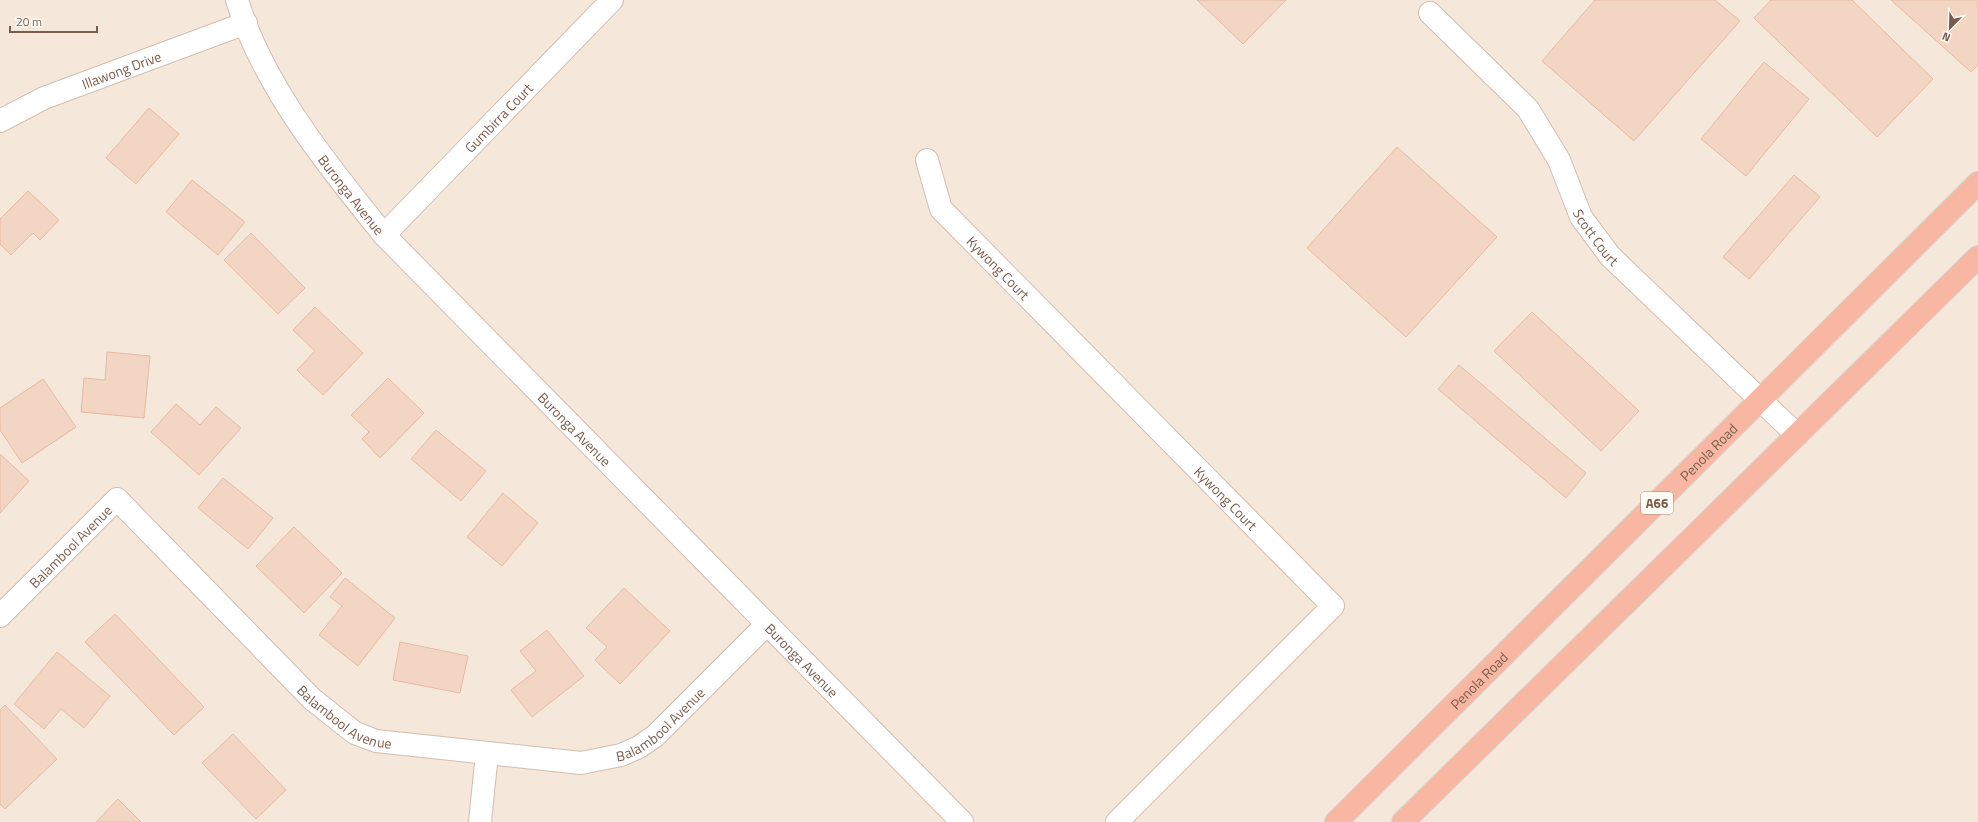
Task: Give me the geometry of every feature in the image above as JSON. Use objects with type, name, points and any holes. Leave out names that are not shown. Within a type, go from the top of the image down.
[{"type":"highway","name":"Penola Road","points":[[1336,822],[1978,183]]},
{"type":"highway","points":[[1403,822],[1978,257]]},
{"type":"street","name":"Buronga Avenue","points":[[237,0],[266,68],[296,118],[335,175],[384,235],[962,822]]},
{"type":"street","name":"Gumbirra Court","points":[[384,235],[612,0]]},
{"type":"street","name":"Scott Court","points":[[1430,13],[1528,109],[1560,160],[1581,216],[1610,256],[1797,435]]},
{"type":"street","name":"Illawong Drive","points":[[0,121],[44,98],[246,23]]},
{"type":"street","name":"Kywong Court","points":[[927,160],[941,209],[1333,606],[1117,822]]},
{"type":"street","name":"Balambool Avenue","points":[[0,616],[117,499],[312,699],[355,733],[376,741],[582,763],[621,755],[639,747],[655,736],[767,624]]},
{"type":"street","points":[[480,822],[487,754]]},
{"type":"shaded area","points":[[0,0],[1978,0],[1978,822],[0,822]]},
{"type":"building","points":[[1197,0],[1286,0],[1243,44]]},
{"type":"building","points":[[1595,0],[1715,0],[1740,21],[1634,141],[1542,61]]},
{"type":"building","points":[[1771,0],[1852,0],[1933,79],[1877,137],[1754,18]]},
{"type":"building","points":[[1891,0],[1976,0],[1978,2],[1978,65],[1971,72]]},
{"type":"building","points":[[1764,62],[1809,99],[1746,176],[1701,139]]},
{"type":"building","points":[[149,108],[179,134],[136,184],[106,158]]},
{"type":"building","points":[[1397,147],[1497,237],[1406,337],[1307,248]]},
{"type":"building","points":[[1794,175],[1820,197],[1749,279],[1723,257]]},
{"type":"building","points":[[192,180],[245,222],[218,255],[166,212]]},
{"type":"building","points":[[28,191],[59,220],[40,240],[33,233],[11,255],[0,244],[0,219]]},
{"type":"building","points":[[251,233],[305,288],[278,314],[224,260]]},
{"type":"building","points":[[315,307],[363,353],[323,395],[297,370],[315,351],[293,330]]},
{"type":"building","points":[[1532,312],[1639,411],[1601,451],[1494,351]]},
{"type":"building","points":[[107,352],[150,356],[144,418],[81,412],[84,378],[105,380]]},
{"type":"building","points":[[1459,365],[1586,473],[1566,498],[1438,389]]},
{"type":"building","points":[[388,378],[424,413],[380,458],[362,439],[369,432],[351,415]]},
{"type":"building","points":[[43,379],[76,427],[22,463],[0,430],[0,408]]},
{"type":"building","points":[[176,404],[200,425],[216,407],[241,428],[199,475],[151,432]]},
{"type":"building","points":[[436,430],[486,471],[461,501],[411,459]]},
{"type":"building","points":[[0,454],[29,481],[0,513]]},
{"type":"building","points":[[223,478],[273,518],[248,549],[198,508]]},
{"type":"building","points":[[503,493],[538,523],[502,566],[467,537]]},
{"type":"building","points":[[294,527],[342,573],[304,613],[256,566]]},
{"type":"building","points":[[345,578],[395,618],[358,666],[319,635],[342,606],[330,597]]},
{"type":"building","points":[[624,588],[670,631],[620,684],[595,660],[607,647],[586,628]]},
{"type":"building","points":[[115,614],[204,707],[174,735],[85,642]]},
{"type":"building","points":[[547,630],[584,676],[532,717],[511,690],[536,671],[520,651]]},
{"type":"building","points":[[400,642],[468,656],[460,693],[393,680]]},
{"type":"building","points":[[57,652],[110,696],[84,728],[61,709],[44,729],[14,704]]},
{"type":"building","points":[[5,705],[57,759],[5,809],[0,804],[0,710]]},
{"type":"building","points":[[233,734],[286,790],[256,819],[202,763]]},
{"type":"building","points":[[118,799],[141,822],[96,822]]}]
